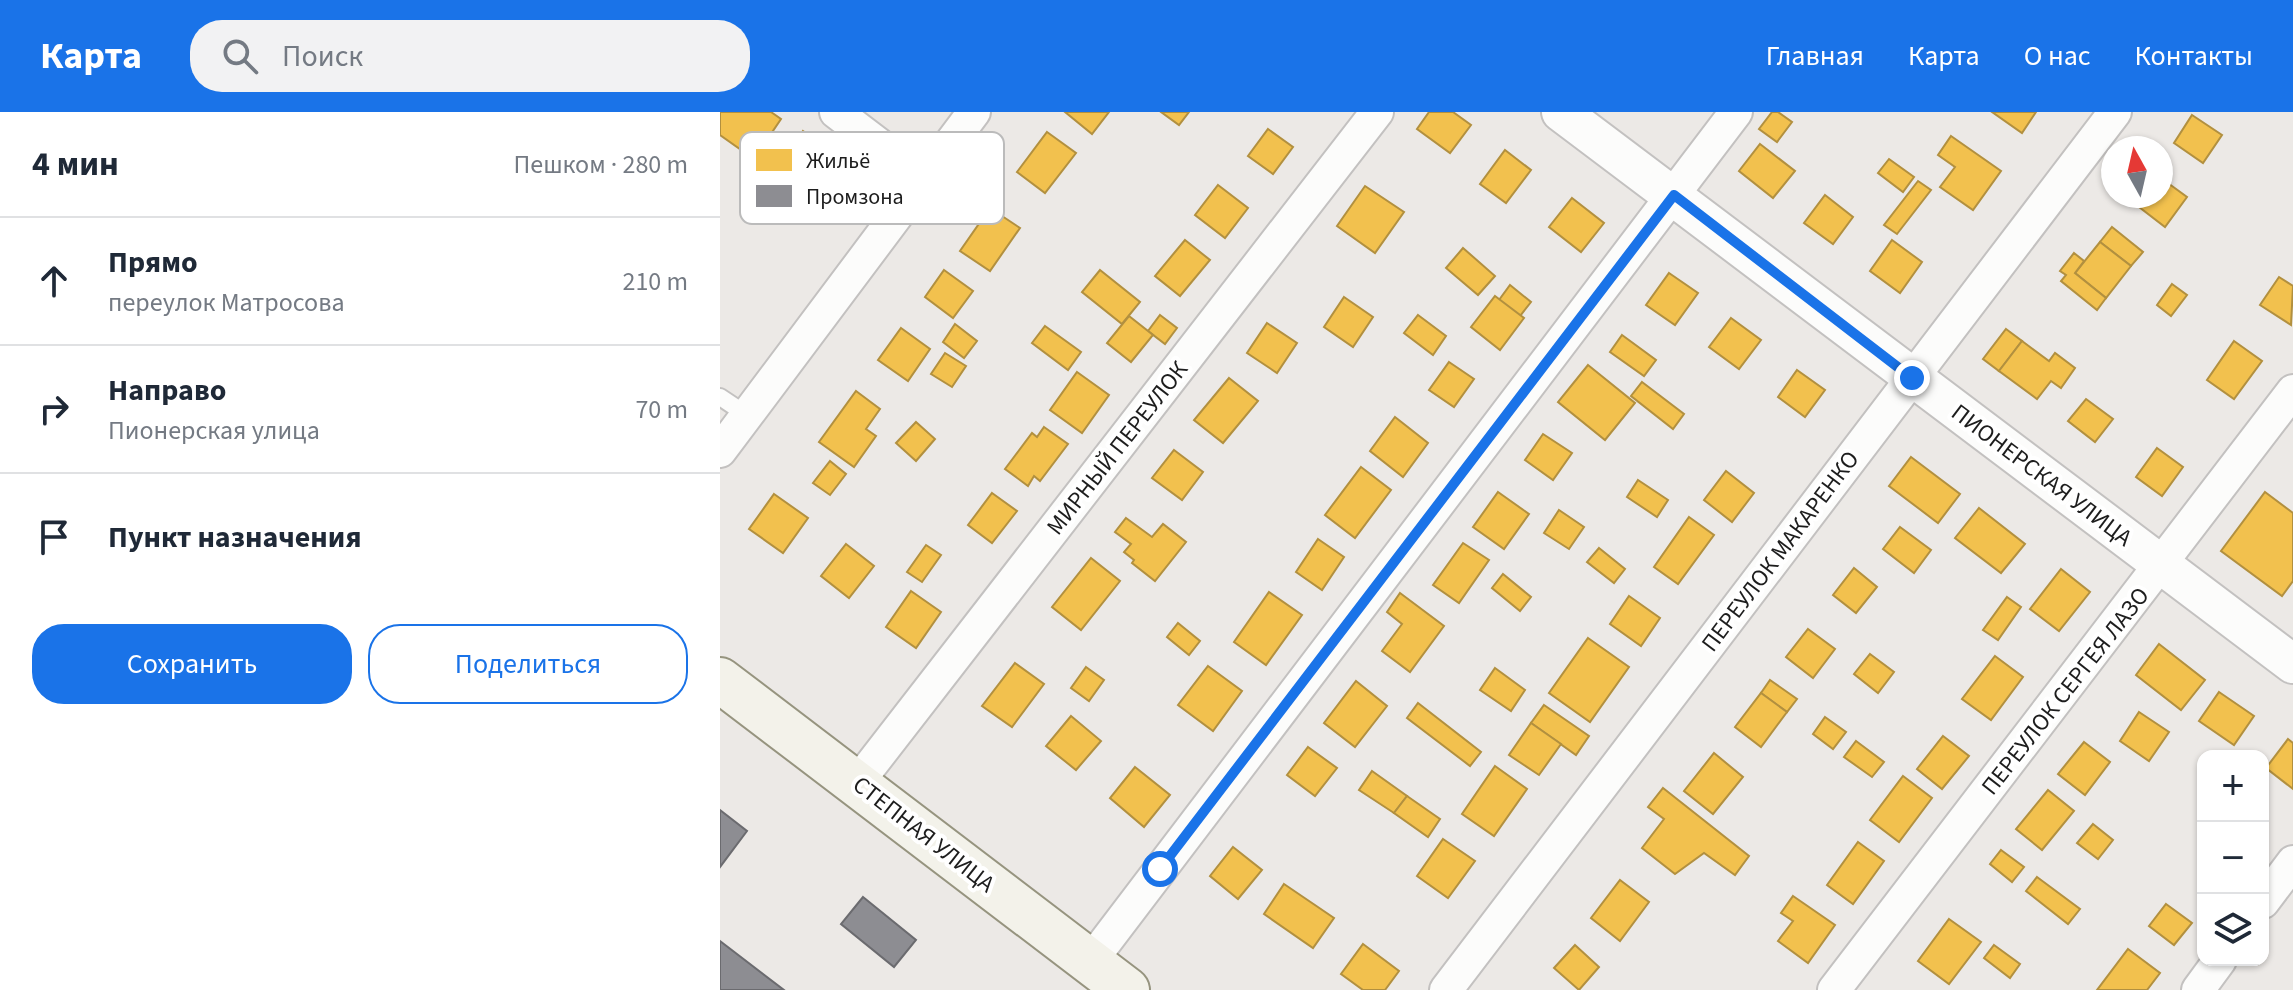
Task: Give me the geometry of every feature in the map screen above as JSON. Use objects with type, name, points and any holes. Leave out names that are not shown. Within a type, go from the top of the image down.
[{"type":"main road","name":"СТЕПНАЯ УЛИЦА","points":[[720,680],[1127,990]]},
{"type":"street","points":[[836,112],[862,132]]},
{"type":"street","points":[[959,132],[974,112]]},
{"type":"street","name":"МИРНЫЙ ПЕРЕУЛОК","points":[[857,783],[1377,112]]},
{"type":"street","name":"ПИОНЕРСКАЯ УЛИЦА","points":[[1561,112],[2293,664]]},
{"type":"street","points":[[1090,962],[1736,112]]},
{"type":"street","name":"ПЕРЕУЛОК МАКАРЕНКО","points":[[1446,990],[2115,112]]},
{"type":"street","points":[[720,451],[890,224]]},
{"type":"street","name":"ПЕРЕУЛОК СЕРГЕЯ ЛАЗО","points":[[1834,990],[2293,391]]},
{"type":"street","points":[[2269,894],[2293,862]]},
{"type":"street","points":[[2198,990],[2216,966]]},
{"type":"lane","points":[[720,397],[747,415]]},
{"type":"building: Жильё","points":[[720,112],[771,112],[781,119],[772,132],[740,132],[740,149],[720,135]]},
{"type":"building: Жильё","points":[[1065,112],[1109,112],[1092,134]]},
{"type":"building: Жильё","points":[[1161,112],[1189,112],[1179,125]]},
{"type":"building: Жильё","points":[[1429,112],[1453,112],[1471,125],[1450,153],[1417,129]]},
{"type":"building: Жильё","points":[[1772,112],[1778,112],[1792,122],[1777,142],[1759,129]]},
{"type":"building: Жильё","points":[[1992,112],[2036,112],[2022,133]]},
{"type":"building: Жильё","points":[[2192,115],[2222,135],[2203,163],[2174,143]]},
{"type":"building: Жильё","points":[[1268,129],[1293,147],[1273,174],[1248,156]]},
{"type":"building: Жильё","points":[[1047,132],[1076,153],[1045,193],[1017,172]]},
{"type":"building: Жильё","points":[[1951,136],[2001,171],[1973,210],[1940,187],[1955,167],[1938,155]]},
{"type":"building: Жильё","points":[[1760,144],[1795,171],[1773,198],[1739,171]]},
{"type":"building: Жильё","points":[[1505,150],[1531,170],[1506,203],[1480,184]]},
{"type":"building: Жильё","points":[[1889,159],[1914,177],[1903,192],[1878,173]]},
{"type":"building: Жильё","points":[[1918,181],[1931,190],[1897,234],[1884,225]]},
{"type":"building: Жильё","points":[[1218,185],[1248,208],[1225,238],[1195,215]]},
{"type":"building: Жильё","points":[[1365,186],[1404,212],[1375,253],[1337,226]]},
{"type":"building: Жильё","points":[[2173,187],[2187,197],[2165,227],[2140,208],[2173,208]]},
{"type":"building: Жильё","points":[[1825,195],[1853,217],[1833,244],[1804,223]]},
{"type":"building: Жильё","points":[[1572,198],[1604,223],[1581,252],[1549,227]]},
{"type":"building: Жильё","points":[[1004,217],[1020,228],[990,271],[960,251],[979,224],[1004,224]]},
{"type":"building: Жильё","points":[[2112,227],[2143,252],[2131,266],[2100,242]]},
{"type":"building: Жильё","points":[[1185,240],[1210,260],[1180,296],[1155,276]]},
{"type":"building: Жильё","points":[[1892,240],[1922,262],[1900,293],[1870,271]]},
{"type":"building: Жильё","points":[[2100,242],[2131,266],[2106,298],[2075,273]]},
{"type":"building: Жильё","points":[[1463,248],[1495,276],[1478,295],[1446,268]]},
{"type":"building: Жильё","points":[[2074,253],[2084,261],[2075,273],[2106,298],[2097,310],[2061,281],[2066,275],[2060,271]]},
{"type":"building: Жильё","points":[[944,270],[973,291],[953,318],[925,297]]},
{"type":"building: Жильё","points":[[1100,270],[1140,302],[1122,324],[1082,292]]},
{"type":"building: Жильё","points":[[1669,273],[1698,293],[1675,325],[1646,305]]},
{"type":"building: Жильё","points":[[2279,277],[2293,286],[2291,325],[2260,305]]},
{"type":"building: Жильё","points":[[2172,284],[2187,295],[2171,316],[2157,305]]},
{"type":"building: Жильё","points":[[1510,285],[1531,302],[1520,316],[1499,300]]},
{"type":"building: Жильё","points":[[1495,296],[1524,318],[1500,350],[1471,327]]},
{"type":"building: Жильё","points":[[1344,297],[1373,317],[1353,347],[1324,327]]},
{"type":"building: Жильё","points":[[1160,315],[1177,328],[1165,344],[1148,331]]},
{"type":"building: Жильё","points":[[1418,315],[1446,336],[1433,355],[1404,333]]},
{"type":"building: Жильё","points":[[1129,316],[1153,335],[1131,362],[1107,343]]},
{"type":"building: Жильё","points":[[1731,318],[1761,340],[1739,369],[1709,347]]},
{"type":"building: Жильё","points":[[1267,323],[1297,343],[1277,373],[1247,353]]},
{"type":"building: Жильё","points":[[955,324],[977,341],[964,358],[943,342]]},
{"type":"building: Жильё","points":[[1045,326],[1081,352],[1068,370],[1032,343]]},
{"type":"building: Жильё","points":[[901,328],[930,349],[908,381],[878,360]]},
{"type":"building: Жильё","points":[[2006,329],[2022,341],[1999,371],[1983,359]]},
{"type":"building: Жильё","points":[[1622,335],[1656,360],[1644,376],[1610,352]]},
{"type":"building: Жильё","points":[[2022,341],[2049,361],[2055,353],[2075,368],[2061,388],[2051,381],[2037,399],[1999,371]]},
{"type":"building: Жильё","points":[[2234,341],[2262,361],[2234,399],[2207,380]]},
{"type":"building: Жильё","points":[[945,353],[966,366],[952,387],[931,374]]},
{"type":"building: Жильё","points":[[1449,362],[1474,379],[1454,407],[1429,390]]},
{"type":"building: Жильё","points":[[1588,365],[1635,403],[1605,440],[1558,402]]},
{"type":"building: Жильё","points":[[1797,370],[1825,390],[1805,417],[1778,397]]},
{"type":"building: Жильё","points":[[1077,372],[1109,395],[1082,433],[1050,410]]},
{"type":"building: Жильё","points":[[1229,378],[1258,401],[1223,443],[1194,420]]},
{"type":"building: Жильё","points":[[1642,382],[1684,414],[1673,429],[1631,396]]},
{"type":"building: Жильё","points":[[856,391],[880,409],[866,429],[876,436],[854,467],[819,442]]},
{"type":"building: Жильё","points":[[2086,399],[2113,419],[2095,442],[2068,421]]},
{"type":"building: Жильё","points":[[1395,417],[1428,443],[1403,477],[1370,451]]},
{"type":"building: Жильё","points":[[916,422],[935,439],[916,461],[896,443]]},
{"type":"building: Жильё","points":[[1044,427],[1068,444],[1040,481],[1034,476],[1028,486],[1005,469],[1032,433],[1037,437]]},
{"type":"building: Жильё","points":[[1543,434],[1572,453],[1553,480],[1525,460]]},
{"type":"building: Жильё","points":[[2157,448],[2183,467],[2162,496],[2136,477]]},
{"type":"building: Жильё","points":[[1174,450],[1203,472],[1182,500],[1152,478]]},
{"type":"building: Жильё","points":[[1911,457],[1960,494],[1938,523],[1889,486]]},
{"type":"building: Жильё","points":[[830,461],[846,474],[830,495],[813,483]]},
{"type":"building: Жильё","points":[[1361,467],[1391,490],[1355,538],[1325,515]]},
{"type":"building: Жильё","points":[[1726,471],[1754,493],[1732,522],[1704,500]]},
{"type":"building: Жильё","points":[[1638,480],[1668,500],[1657,517],[1627,497]]},
{"type":"building: Жильё","points":[[1498,492],[1529,514],[1504,549],[1473,527]]},
{"type":"building: Жильё","points":[[2265,492],[2293,513],[2293,581],[2282,596],[2221,551]]},
{"type":"building: Жильё","points":[[992,493],[1017,511],[992,543],[968,525]]},
{"type":"building: Жильё","points":[[774,494],[808,518],[783,553],[749,529]]},
{"type":"building: Жильё","points":[[1979,508],[2025,544],[2001,573],[1955,538]]},
{"type":"building: Жильё","points":[[1559,510],[1584,527],[1569,549],[1544,533]]},
{"type":"building: Жильё","points":[[1689,517],[1714,535],[1678,584],[1654,567]]},
{"type":"building: Жильё","points":[[1126,518],[1152,537],[1163,524],[1186,542],[1155,581],[1132,563],[1134,560],[1124,552],[1131,544],[1115,532]]},
{"type":"building: Жильё","points":[[1900,527],[1931,550],[1914,573],[1883,549]]},
{"type":"building: Жильё","points":[[1318,539],[1344,557],[1322,590],[1296,572]]},
{"type":"building: Жильё","points":[[1463,543],[1489,560],[1459,603],[1433,585]]},
{"type":"building: Жильё","points":[[846,544],[874,566],[849,598],[821,576]]},
{"type":"building: Жильё","points":[[926,545],[941,555],[922,582],[907,572]]},
{"type":"building: Жильё","points":[[1599,548],[1625,569],[1614,583],[1587,562]]},
{"type":"building: Жильё","points":[[1091,558],[1120,581],[1081,630],[1052,607]]},
{"type":"building: Жильё","points":[[1854,568],[1877,587],[1856,613],[1833,595]]},
{"type":"building: Жильё","points":[[2061,569],[2090,592],[2059,631],[2030,609]]},
{"type":"building: Жильё","points":[[1503,574],[1531,597],[1520,611],[1492,588]]},
{"type":"building: Жильё","points":[[911,591],[941,612],[916,648],[886,627]]},
{"type":"building: Жильё","points":[[1269,592],[1302,615],[1266,665],[1234,642]]},
{"type":"building: Жильё","points":[[1400,593],[1444,626],[1410,672],[1382,651],[1402,624],[1387,612]]},
{"type":"building: Жильё","points":[[1629,596],[1660,618],[1641,646],[1610,624]]},
{"type":"building: Жильё","points":[[2007,597],[2021,607],[1998,640],[1983,630]]},
{"type":"building: Жильё","points":[[1178,623],[1200,641],[1189,655],[1167,637]]},
{"type":"building: Жильё","points":[[1808,629],[1835,649],[1813,678],[1786,657]]},
{"type":"building: Жильё","points":[[1588,638],[1629,667],[1590,722],[1549,693]]},
{"type":"building: Жильё","points":[[2159,644],[2205,680],[2181,710],[2136,675]]},
{"type":"building: Жильё","points":[[1870,654],[1894,672],[1878,693],[1854,674]]},
{"type":"building: Жильё","points":[[1995,656],[2023,677],[1991,720],[1962,699]]},
{"type":"building: Жильё","points":[[1015,663],[1044,684],[1012,727],[982,706]]},
{"type":"building: Жильё","points":[[1208,666],[1242,691],[1213,731],[1178,705]]},
{"type":"building: Жильё","points":[[1086,667],[1104,680],[1089,701],[1071,688]]},
{"type":"building: Жильё","points":[[1495,668],[1525,690],[1511,711],[1480,690]]},
{"type":"building: Жильё","points":[[1770,680],[1797,699],[1787,712],[1761,693]]},
{"type":"building: Жильё","points":[[1356,681],[1387,706],[1355,747],[1324,723]]},
{"type":"building: Жильё","points":[[2219,692],[2254,716],[2234,745],[2199,721]]},
{"type":"building: Жильё","points":[[1761,693],[1787,712],[1761,747],[1735,727]]},
{"type":"building: Жильё","points":[[1418,703],[1481,752],[1470,766],[1407,718]]},
{"type":"building: Жильё","points":[[1544,705],[1589,736],[1576,755],[1531,723]]},
{"type":"building: Жильё","points":[[2139,712],[2169,732],[2149,761],[2120,741]]},
{"type":"building: Жильё","points":[[1071,716],[1101,741],[1076,770],[1046,746]]},
{"type":"building: Жильё","points":[[1825,717],[1846,732],[1833,749],[1813,734]]},
{"type":"building: Жильё","points":[[1531,723],[1561,744],[1539,775],[1509,755]]},
{"type":"building: Жильё","points":[[1943,736],[1969,756],[1942,789],[1917,769]]},
{"type":"building: Жильё","points":[[2288,739],[2293,743],[2293,789],[2269,770],[2269,764]]},
{"type":"building: Жильё","points":[[1856,741],[1884,762],[1872,777],[1844,757]]},
{"type":"building: Жильё","points":[[2084,742],[2110,762],[2085,795],[2058,774]]},
{"type":"building: Жильё","points":[[1308,747],[1337,768],[1315,796],[1287,775]]},
{"type":"building: Жильё","points":[[1714,753],[1743,777],[1713,814],[1684,791]]},
{"type":"building: Жильё","points":[[1495,766],[1527,789],[1494,836],[1462,814]]},
{"type":"building: Жильё","points":[[1135,767],[1170,795],[1144,827],[1110,798]]},
{"type":"building: Жильё","points":[[1372,771],[1407,796],[1394,813],[1359,790]]},
{"type":"building: Жильё","points":[[1903,776],[1932,798],[1899,842],[1870,820]]},
{"type":"building: Жильё","points":[[1663,788],[1749,856],[1735,875],[1704,853],[1675,874],[1642,848],[1664,819],[1648,807]]},
{"type":"building: Жильё","points":[[2048,790],[2074,811],[2042,850],[2016,829]]},
{"type":"building: Жильё","points":[[1407,796],[1440,819],[1428,837],[1394,813]]},
{"type":"building: Жильё","points":[[2093,824],[2113,840],[2098,859],[2077,843]]},
{"type":"building: Жильё","points":[[1443,839],[1475,861],[1448,898],[1417,876]]},
{"type":"building: Жильё","points":[[1858,842],[1884,861],[1853,904],[1827,885]]},
{"type":"building: Жильё","points":[[1233,847],[1262,870],[1238,899],[1210,876]]},
{"type":"building: Жильё","points":[[2001,850],[2024,867],[2012,882],[1990,864]]},
{"type":"building: Жильё","points":[[2037,877],[2080,909],[2068,924],[2026,891]]},
{"type":"building: Жильё","points":[[1620,880],[1649,902],[1620,941],[1591,918]]},
{"type":"building: Жильё","points":[[1284,884],[1334,918],[1313,948],[1264,914]]},
{"type":"building: Жильё","points":[[1793,896],[1835,925],[1808,963],[1778,941],[1793,921],[1781,913]]},
{"type":"building: Жильё","points":[[2166,904],[2192,923],[2174,945],[2149,926]]},
{"type":"building: Жильё","points":[[1949,919],[1981,942],[1949,984],[1918,961]]},
{"type":"building: Жильё","points":[[1363,944],[1399,971],[1385,990],[1363,990],[1341,974]]},
{"type":"building: Жильё","points":[[1575,945],[1599,967],[1579,990],[1554,968]]},
{"type":"building: Жильё","points":[[1994,945],[2020,964],[2010,978],[1984,958]]},
{"type":"building: Жильё","points":[[2128,949],[2160,973],[2147,990],[2097,990]]},
{"type":"building: Промзона","points":[[720,810],[747,831],[720,867]]},
{"type":"building: Промзона","points":[[863,897],[916,940],[894,967],[841,924]]},
{"type":"building: Промзона","points":[[720,941],[784,990],[720,990]]},
{"type":"route","points":[[1160,869],[1674,195],[1912,378]]}]
